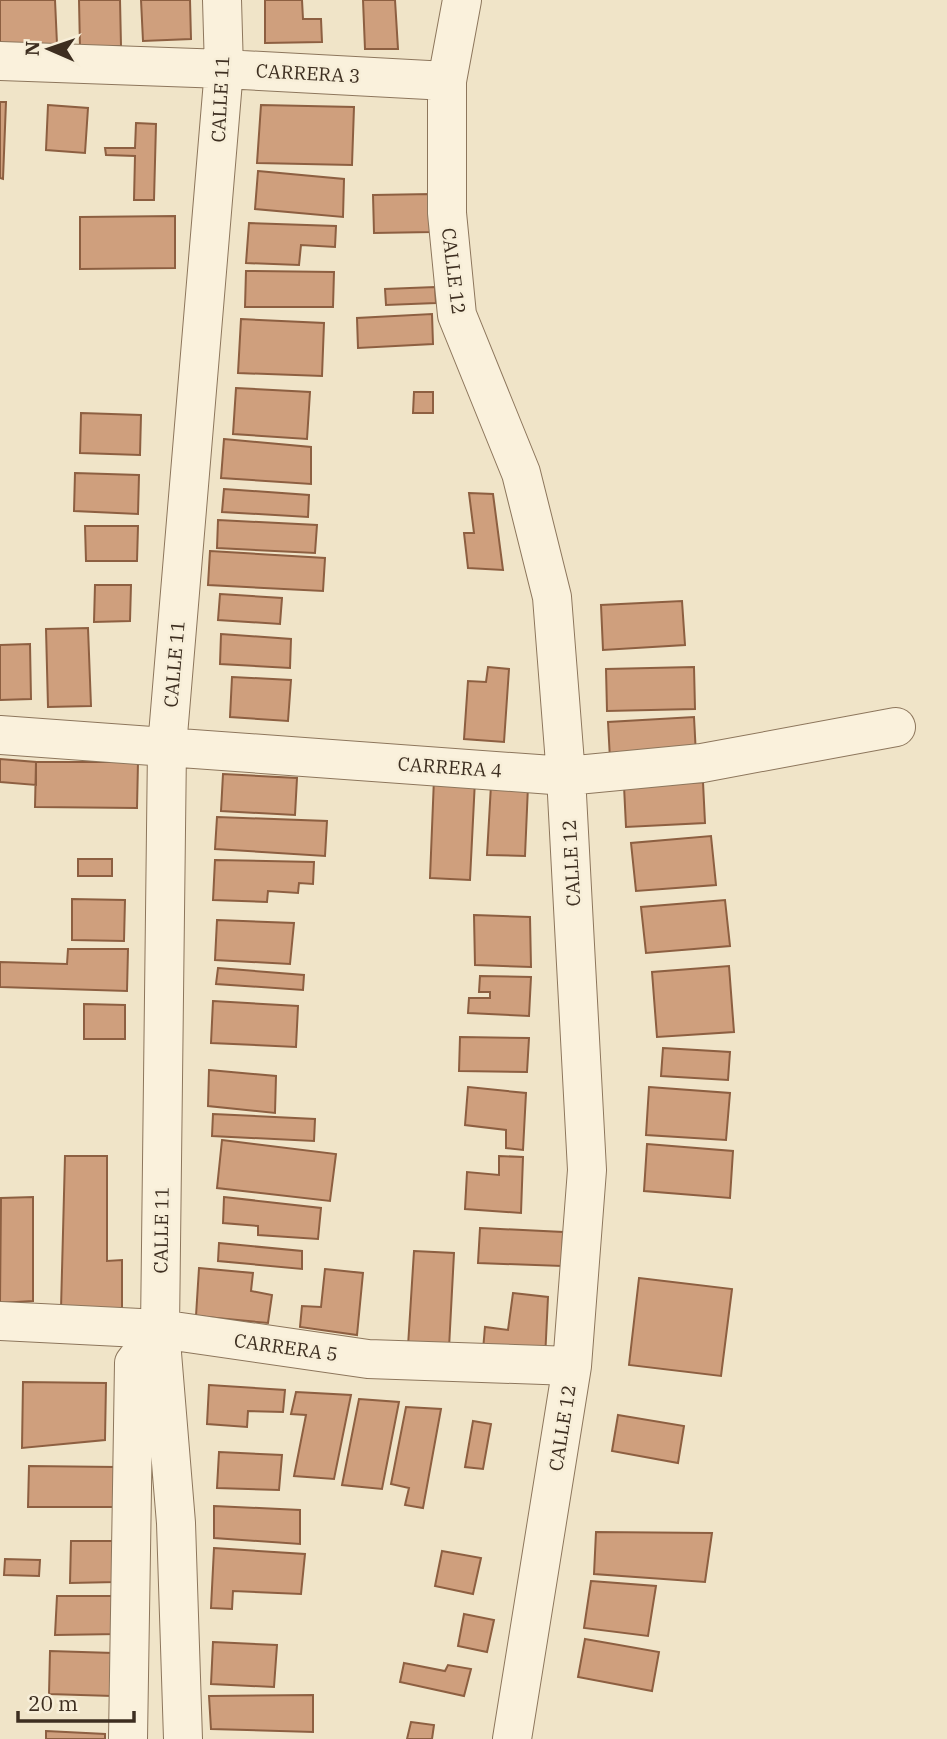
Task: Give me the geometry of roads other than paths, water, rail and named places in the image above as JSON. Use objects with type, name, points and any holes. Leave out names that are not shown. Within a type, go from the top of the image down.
[{"type":"street","name":"CALLE 11","points":[[183,1739],[176,1523],[160,1329],[167,747],[224,69],[222,0]]},
{"type":"street","name":"CALLE 12","points":[[462,0],[447,81],[447,213],[457,315],[521,473],[552,597],[566,776],[587,1170],[572,1366],[512,1739]]},
{"type":"street","name":"CARRERA 3","points":[[0,61],[447,81]]},
{"type":"street","name":"CARRERA 4","points":[[0,735],[566,776],[702,762],[896,727]]},
{"type":"street","name":"CARRERA 5","points":[[0,1321],[160,1329],[368,1359],[572,1366]]},
{"type":"street","points":[[128,1739],[134,1363],[160,1329]]}]
